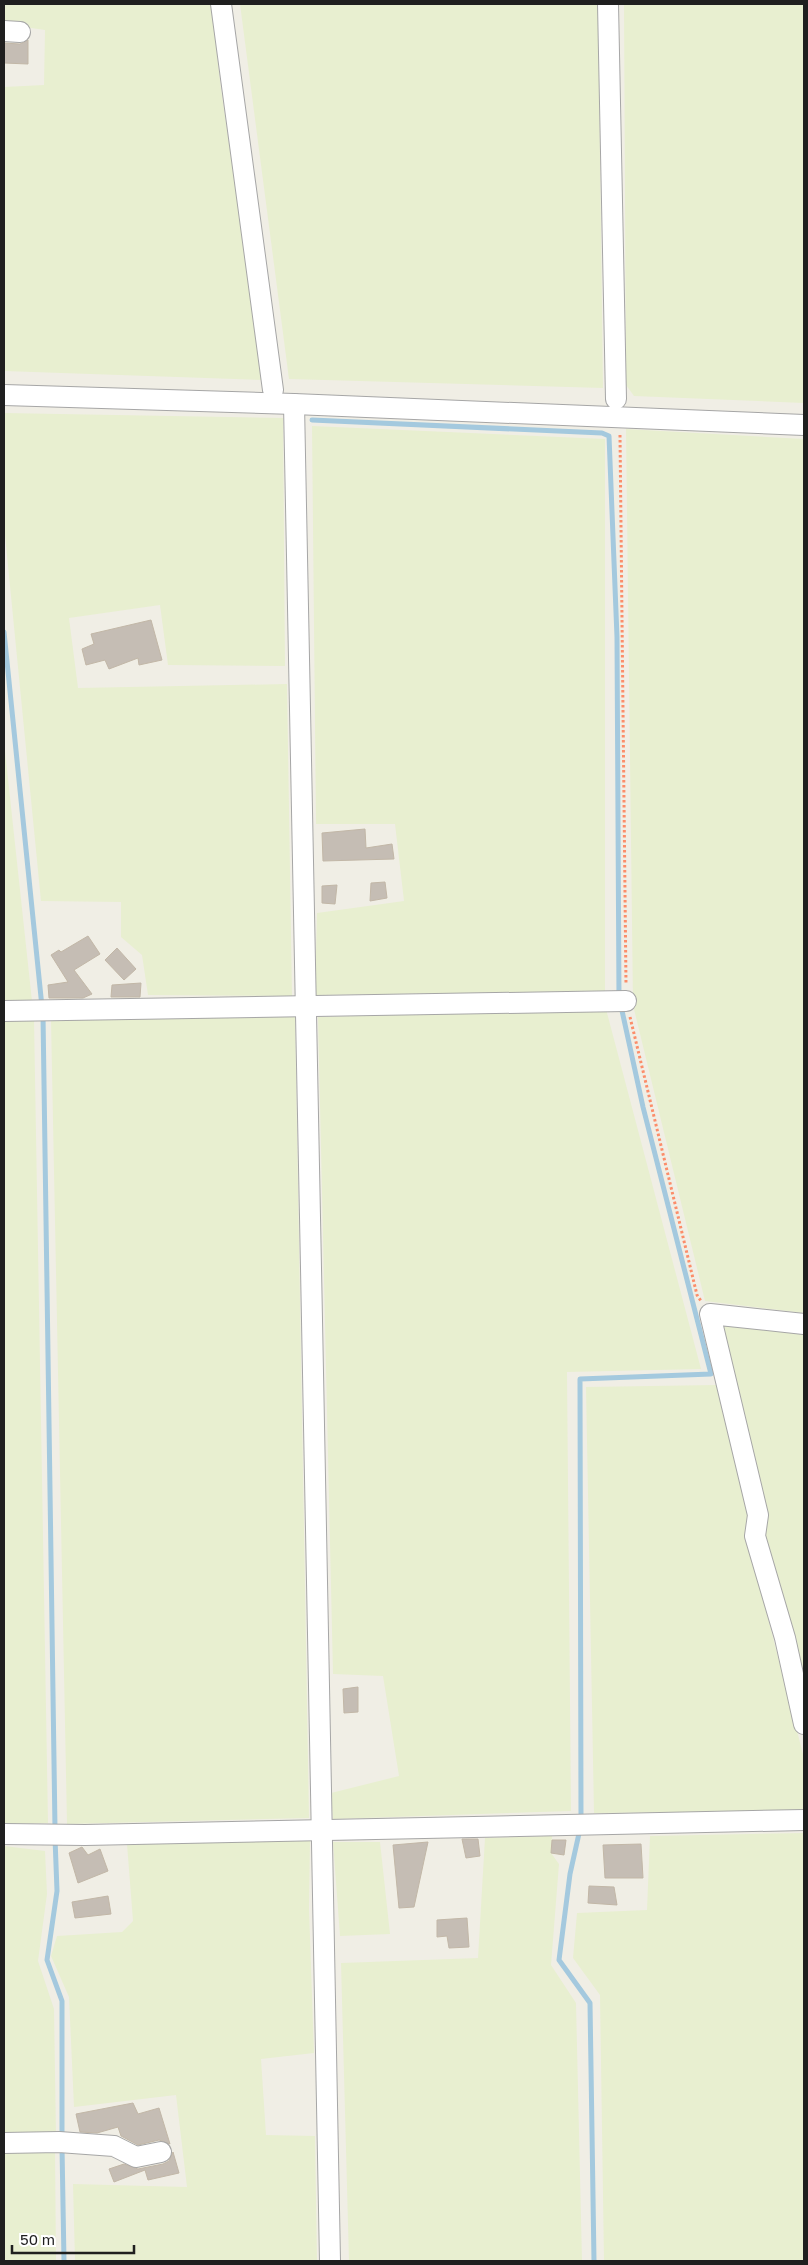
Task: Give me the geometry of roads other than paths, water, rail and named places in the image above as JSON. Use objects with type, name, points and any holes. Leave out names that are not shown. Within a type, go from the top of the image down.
[{"type":"street","points":[[222,4],[273,390]]},
{"type":"street","points":[[608,4],[618,408]]},
{"type":"street","points":[[4,395],[294,404],[618,408],[804,425]]},
{"type":"street","points":[[294,404],[304,1007],[324,1828],[330,2261]]},
{"type":"street","points":[[4,1012],[626,1001]]},
{"type":"street","points":[[804,1324],[710,1314],[758,1515],[755,1536],[785,1638],[804,1721]]},
{"type":"street","points":[[4,1834],[85,1835],[324,1828],[804,1820]]},
{"type":"street","points":[[4,2143],[59,2142],[114,2146],[136,2156],[161,2152]]},
{"type":"waterway","points":[[312,420],[602,433],[609,436],[617,637],[619,997]]},
{"type":"waterway","points":[[4,632],[42,1007]]},
{"type":"waterway","points":[[581,1820],[580,1379],[711,1374],[643,1107],[621,1006]]},
{"type":"waterway","points":[[43,1015],[55,1829]]},
{"type":"waterway","points":[[580,1829],[570,1874],[559,1960],[590,2003],[594,2261]]},
{"type":"waterway","points":[[55,1838],[57,1891],[47,1960],[62,2001],[62,2138]]},
{"type":"waterway","points":[[62,2147],[64,2261]]}]
